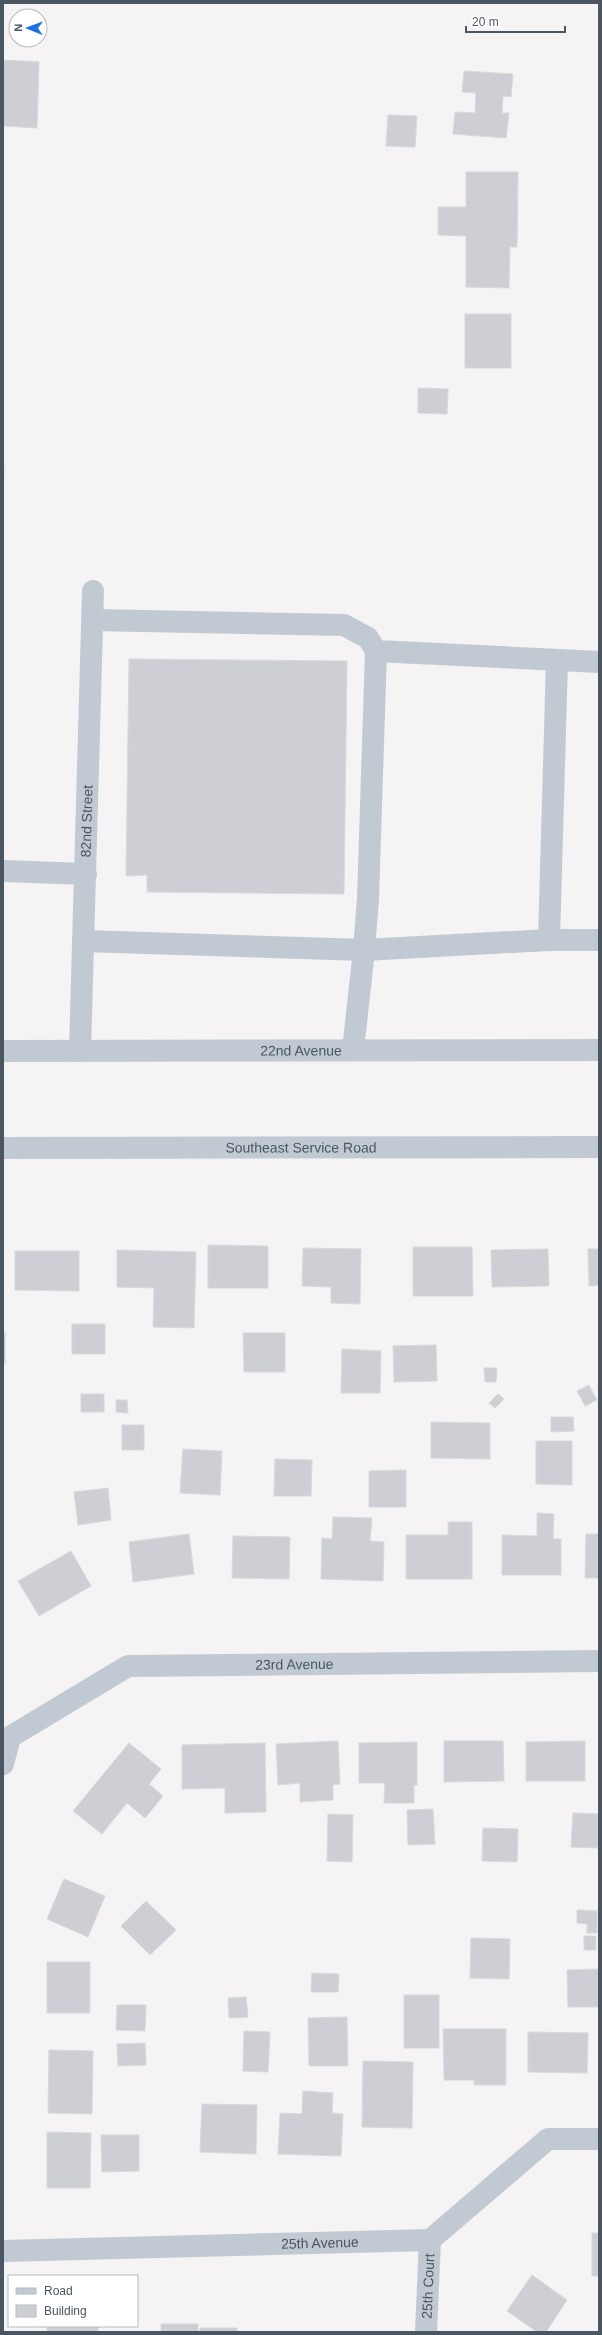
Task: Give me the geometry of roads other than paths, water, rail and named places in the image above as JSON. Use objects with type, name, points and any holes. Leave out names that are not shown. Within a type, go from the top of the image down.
[{"type":"street","name":"82nd Street","points":[[80,1051],[93,591]]},
{"type":"street","points":[[93,620],[344,625],[368,638],[376,652],[368,899],[364,950],[352,1050]]},
{"type":"street","points":[[376,652],[599,662]]},
{"type":"street","points":[[549,940],[556,660]]},
{"type":"street","points":[[3,871],[86,874]]},
{"type":"street","points":[[83,941],[364,950],[549,940],[599,940]]},
{"type":"street","name":"22nd Avenue","points":[[3,1051],[599,1050]]},
{"type":"street","name":"Southeast Service Road","points":[[3,1148],[599,1148]]},
{"type":"street","name":"23rd Avenue","points":[[3,1764],[10,1737],[128,1666],[599,1661]]},
{"type":"street","points":[[430,2240],[548,2139],[599,2139]]},
{"type":"street","name":"25th Avenue","points":[[3,2251],[430,2240]]},
{"type":"street","name":"25th Court","points":[[426,2332],[430,2240]]}]
